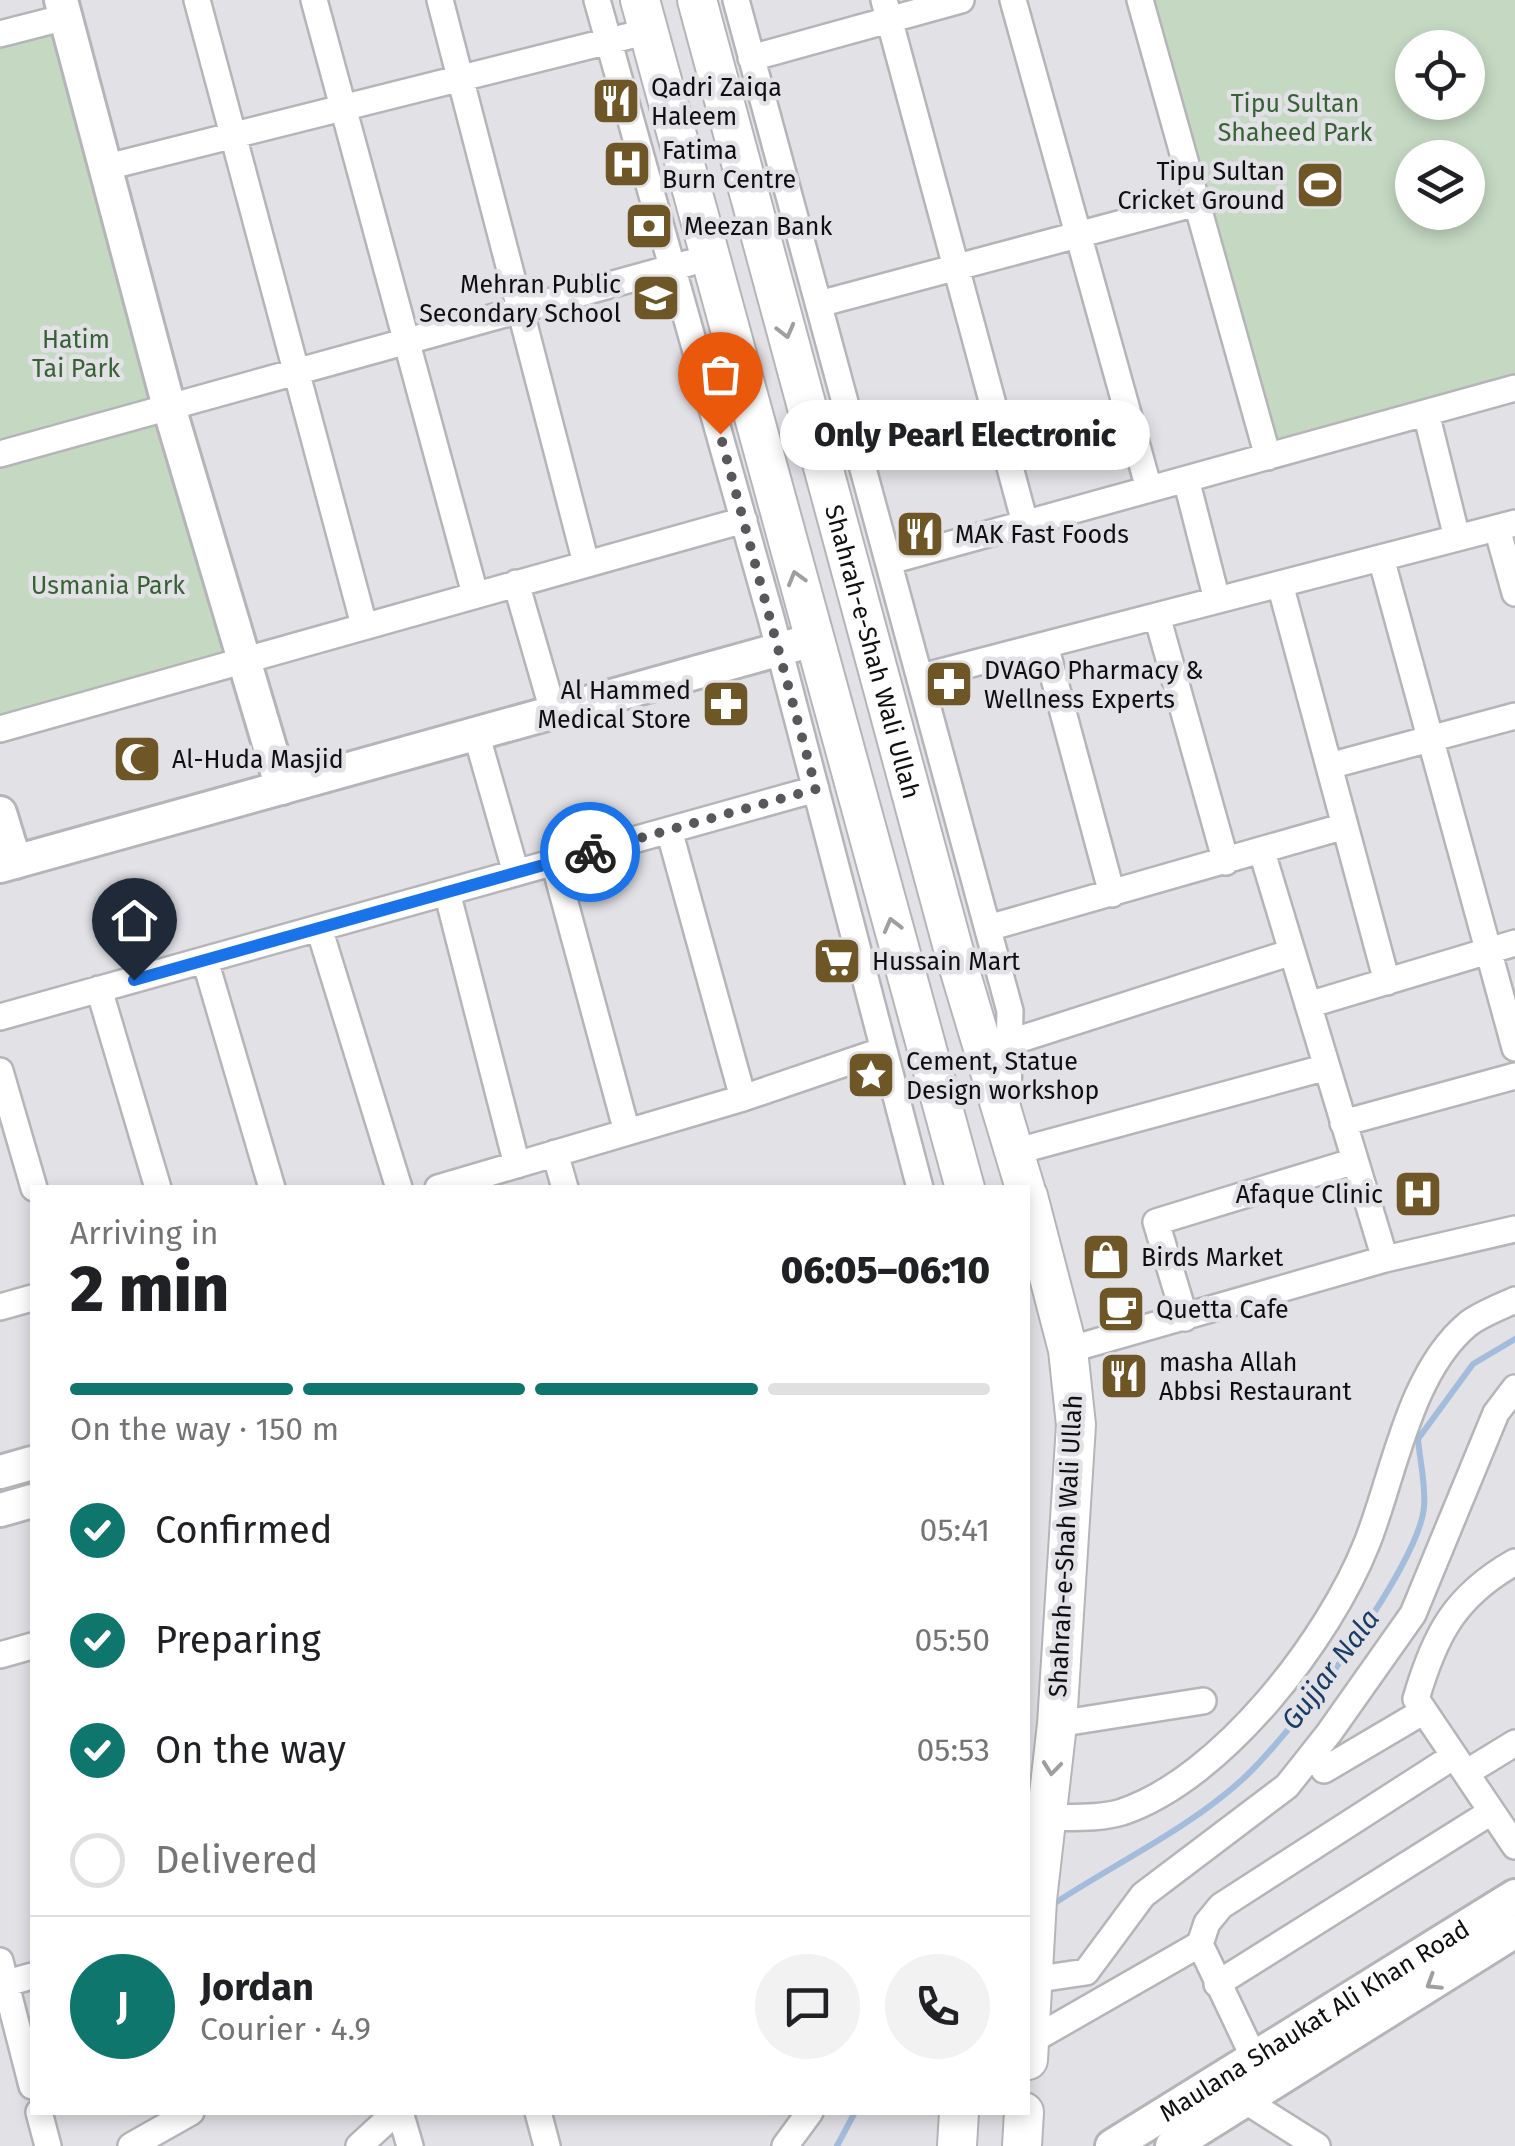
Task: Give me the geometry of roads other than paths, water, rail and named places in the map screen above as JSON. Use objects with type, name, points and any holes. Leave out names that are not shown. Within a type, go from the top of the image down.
[{"type":"main road","name":"Shahrah-e-Shah Wali Ullah","points":[[696,0],[953,948],[1016,1156]]},
{"type":"main road","points":[[645,15],[713,270],[746,463],[796,644],[950,1126],[964,1185]]},
{"type":"main road","points":[[713,270],[769,269]]},
{"type":"main road","name":"Shahrah-e-Shah Wali Ullah","points":[[1030,1211],[1037,1265],[1068,1350],[1076,1425],[1057,1724],[1030,2011]]},
{"type":"main road","points":[[957,2146],[959,2115]]},
{"type":"main road","points":[[1022,2146],[1024,2115]]},
{"type":"street","points":[[196,0],[364,625]]},
{"type":"street","points":[[314,0],[474,594]]},
{"type":"street","points":[[440,0],[586,563]]},
{"type":"street","points":[[597,0],[674,268],[746,463],[744,520],[796,644],[816,789],[919,1185]]},
{"type":"street","points":[[736,0],[1010,1011],[1008,1043],[1016,1156],[1327,1067]]},
{"type":"street","points":[[752,58],[886,10],[960,0]]},
{"type":"street","points":[[1013,0],[1150,489]]},
{"type":"street","points":[[1140,0],[1268,457]]},
{"type":"street","points":[[0,34],[64,8],[102,168],[282,788]]},
{"type":"street","points":[[886,10],[1025,523]]},
{"type":"street","points":[[102,168],[608,40],[645,15]]},
{"type":"street","points":[[643,158],[682,147]]},
{"type":"street","points":[[819,304],[1197,203]]},
{"type":"street","points":[[0,454],[674,268],[713,270]]},
{"type":"street","points":[[890,561],[1515,388]]},
{"type":"street","points":[[1426,412],[1458,538]]},
{"type":"street","points":[[1186,479],[1217,600]]},
{"type":"street","points":[[0,729],[744,520]]},
{"type":"street","points":[[921,678],[1506,525],[1515,593]]},
{"type":"street","points":[[1380,558],[1515,1048]]},
{"type":"street","points":[[516,583],[554,711]]},
{"type":"street","points":[[1280,584],[1387,982]]},
{"type":"street","points":[[1157,616],[1226,862]]},
{"type":"street","points":[[0,813],[8,864],[796,644]]},
{"type":"street","points":[[1046,645],[1112,894]]},
{"type":"street","points":[[1329,766],[1515,716]]},
{"type":"street","points":[[476,733],[516,873]]},
{"type":"street","points":[[0,1017],[816,789]]},
{"type":"street","points":[[988,928],[1345,826]]},
{"type":"street","points":[[669,830],[743,1098]]},
{"type":"street","points":[[1262,852],[1386,1260]]},
{"type":"street","points":[[554,862],[627,1132]]},
{"type":"street","points":[[447,892],[517,1164]]},
{"type":"street","points":[[319,928],[399,1185]]},
{"type":"street","points":[[1308,1005],[1515,944]]},
{"type":"street","points":[[1008,1043],[1292,952]]},
{"type":"street","points":[[206,960],[271,1185]]},
{"type":"street","points":[[99,989],[157,1185]]},
{"type":"street","points":[[882,1051],[912,1092],[950,1126]]},
{"type":"street","points":[[448,1185],[743,1098],[882,1051]]},
{"type":"street","points":[[0,1070],[33,1185]]},
{"type":"street","points":[[1344,1123],[1515,1076]]},
{"type":"street","points":[[556,1153],[564,1185]]},
{"type":"street","points":[[1185,1318],[1156,1222],[1355,1162]]},
{"type":"street","points":[[1068,1350],[1386,1260],[1515,1230]]},
{"type":"street","points":[[0,1307],[30,1299]]},
{"type":"street","points":[[1046,1818],[1123,1812],[1176,1786],[1278,1690],[1334,1613],[1367,1544],[1423,1382],[1468,1324],[1515,1300]]},
{"type":"street","points":[[1032,1980],[1086,1972],[1143,1894],[1287,1786],[1413,1614],[1496,1413],[1515,1388]]},
{"type":"street","points":[[0,1472],[30,1464]]},
{"type":"street","points":[[0,1510],[30,1502]]},
{"type":"street","points":[[1515,1562],[1474,1587],[1452,1614],[1429,1655],[1416,1698],[1515,1846]]},
{"type":"street","points":[[0,1655],[30,1647]]},
{"type":"street","points":[[1057,1724],[1203,1702]]},
{"type":"street","points":[[1324,1770],[1424,1712]]},
{"type":"street","points":[[1254,2060],[1200,1944],[1207,1923],[1221,1906],[1460,1765],[1515,1743]]},
{"type":"street","points":[[1217,1984],[1491,1812]]},
{"type":"street","name":"Maulana Shaukat Ali Khan Road","points":[[1112,2146],[1515,1896]]},
{"type":"street","name":"Maulana Shaukat Ali Khan Road","points":[[1172,2146],[1515,1931]]},
{"type":"street","points":[[1030,2041],[1200,1944]]},
{"type":"street","points":[[30,1976],[2,1976],[30,2079]]},
{"type":"street","points":[[1246,2101],[1317,2146]]},
{"type":"street","points":[[40,2115],[48,2146]]},
{"type":"street","points":[[130,2146],[186,2115]]},
{"type":"street","points":[[359,2146],[395,2115]]},
{"type":"street","points":[[399,2115],[410,2146]]},
{"type":"street","points":[[785,2146],[808,2115]]},
{"type":"waterway","name":"Gujjar Nala","points":[[1049,1907],[1199,1814],[1245,1777],[1292,1725],[1377,1607],[1417,1534],[1424,1507],[1418,1439],[1473,1364],[1515,1339]]},
{"type":"waterway","name":"Gujjar Nala","points":[[837,2146],[853,2115]]},
{"type":"place","name":"Qadri Zaiqa Haleem","points":[[616,101]]},
{"type":"place","name":"Fatima Burn Centre","points":[[627,164]]},
{"type":"place","name":"Tipu Sultan Cricket Ground","points":[[1320,185]]},
{"type":"place","name":"Meezan Bank","points":[[649,226]]},
{"type":"place","name":"Mehran Public Secondary School","points":[[656,298]]},
{"type":"place","name":"Only Pearl Electronic","points":[[720,434]]},
{"type":"place","name":"MAK Fast Foods","points":[[920,534]]},
{"type":"place","name":"DVAGO Pharmacy & Wellness Experts","points":[[949,684]]},
{"type":"place","name":"Al Hammed Medical Store","points":[[726,704]]},
{"type":"place","name":"Al-Huda Masjid","points":[[137,759]]},
{"type":"place","name":"Hussain Mart","points":[[837,961]]},
{"type":"place","name":"Cement, Statue Design workshop","points":[[871,1075]]},
{"type":"place","name":"Afaque Clinic","points":[[1418,1194]]},
{"type":"place","name":"Birds Market","points":[[1106,1257]]},
{"type":"place","name":"Quetta Cafe","points":[[1121,1309]]},
{"type":"place","name":"masha Allah Abbsi Restaurant","points":[[1124,1376]]},
{"type":"park label","name":"Tipu Sultan Shaheed Park","points":[[1295,118]]},
{"type":"park label","name":"Hatim Tai Park","points":[[76,354]]},
{"type":"park label","name":"Usmania Park","points":[[108,585]]}]
